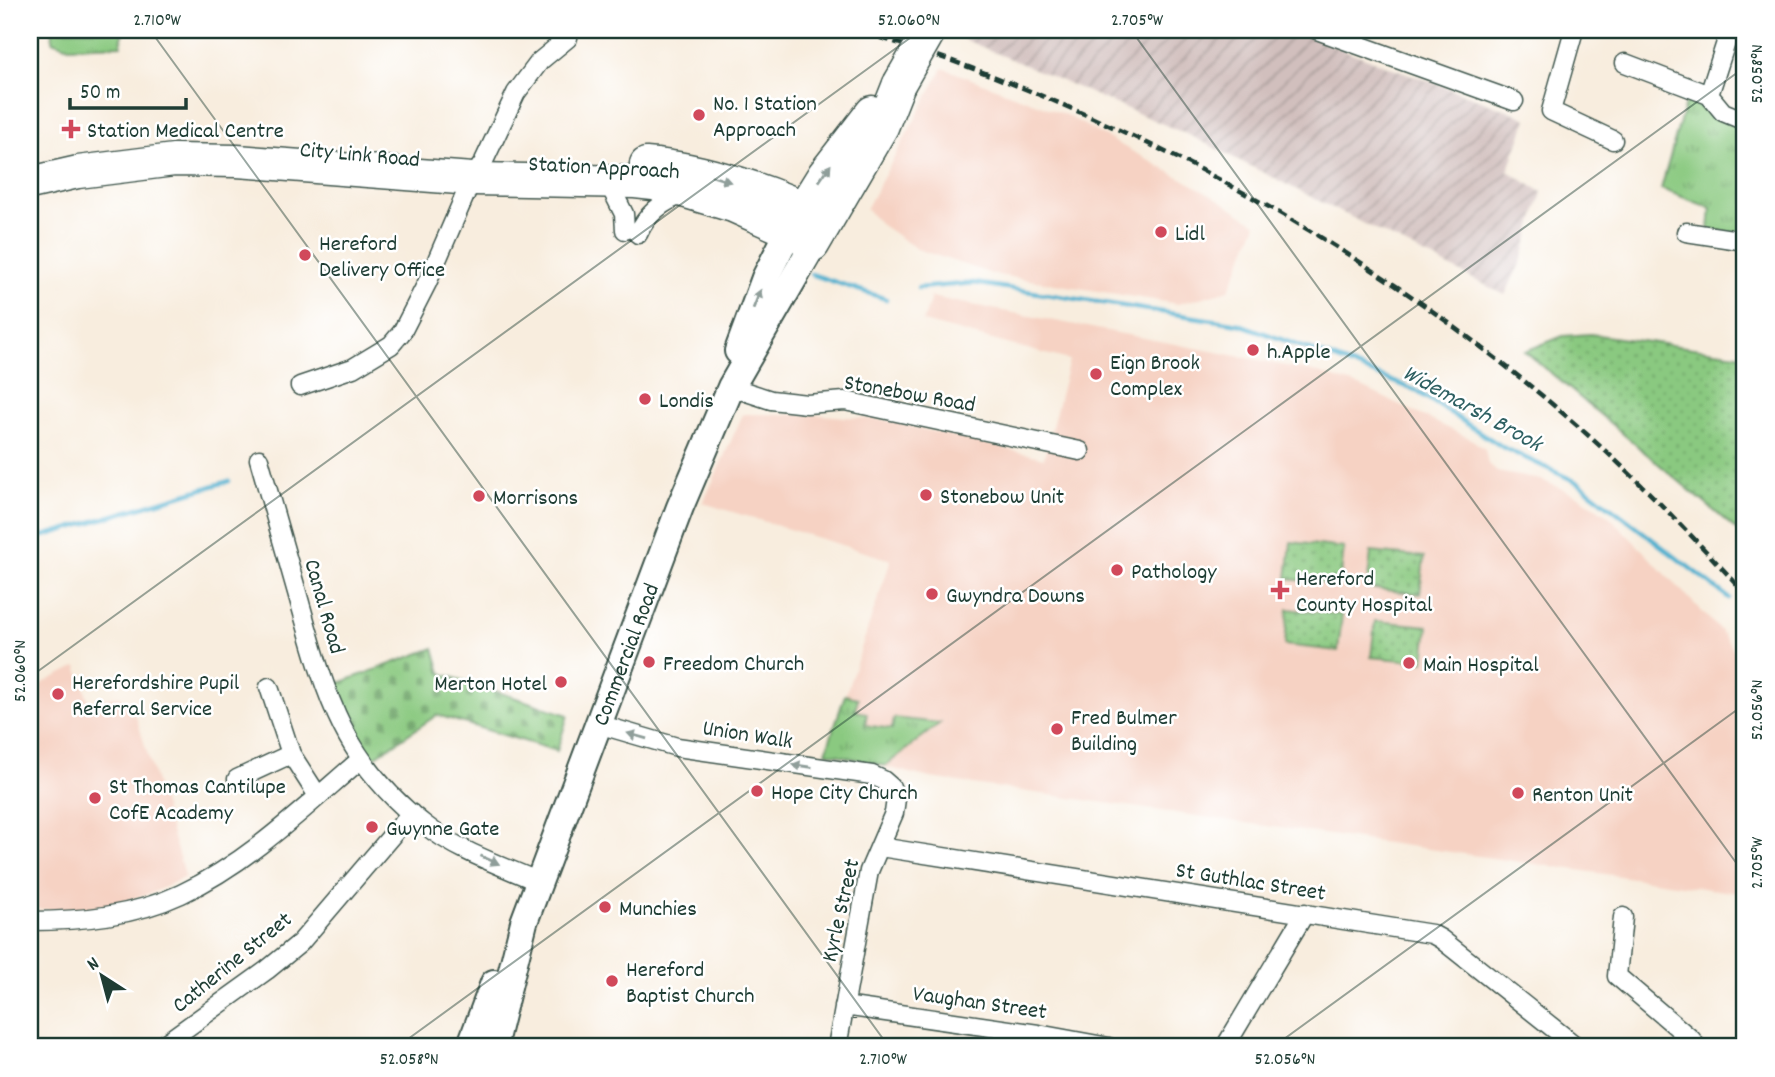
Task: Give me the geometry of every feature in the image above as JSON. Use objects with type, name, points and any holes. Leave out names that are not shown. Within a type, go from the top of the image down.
[{"type":"highway","name":"Commercial Road","points":[[808,225],[881,127],[900,84],[930,30]]},
{"type":"highway","name":"City Link Road","points":[[30,165],[130,144],[185,141],[237,143],[478,171]]},
{"type":"highway","name":"City Link Road","points":[[30,183],[78,172],[174,160],[478,171]]},
{"type":"highway","name":"Station Approach","points":[[478,171],[614,162],[670,165],[706,174],[808,225]]},
{"type":"highway","name":"Station Approach","points":[[478,171],[663,185],[808,225]]},
{"type":"main road","name":"Commercial Road","points":[[470,1047],[493,985],[524,922],[680,507],[731,387],[808,225]]},
{"type":"main road","name":"Commercial Road","points":[[493,1047],[524,922]]},
{"type":"street","points":[[1317,30],[1514,100]]},
{"type":"street","points":[[1574,30],[1551,111],[1613,140]]},
{"type":"street","points":[[1709,96],[1730,30]]},
{"type":"street","points":[[300,386],[353,368],[391,345],[402,332],[516,93],[540,61],[568,38]]},
{"type":"street","points":[[1625,63],[1709,96],[1723,112],[1745,121]]},
{"type":"street","points":[[607,180],[631,232],[667,200],[687,192]]},
{"type":"street","points":[[1686,232],[1745,241]]},
{"type":"street","name":"Stonebow Road","points":[[731,387],[783,401],[807,404],[845,401],[1080,451]]},
{"type":"street","name":"Canal Road","points":[[259,459],[321,680],[335,716],[360,760],[411,813],[453,844],[539,882]]},
{"type":"street","points":[[269,687],[291,754],[318,796]]},
{"type":"street","name":"Union Walk","points":[[598,724],[677,747],[872,775],[891,787]]},
{"type":"street","points":[[237,779],[291,754]]},
{"type":"street","points":[[30,921],[103,917],[132,911],[179,895],[219,873],[261,844],[360,760]]},
{"type":"street","name":"Kyrle Street","points":[[837,1047],[869,871],[894,813],[896,799],[891,787]]},
{"type":"street","name":"Catherine Street","points":[[160,1047],[267,971],[300,943],[411,813]]},
{"type":"street","name":"St Guthlac Street","points":[[880,847],[1433,934],[1577,1047]]},
{"type":"street","points":[[1229,1046],[1305,913]]},
{"type":"street","points":[[1623,917],[1617,976],[1697,1047]]},
{"type":"street","name":"Vaughan Street","points":[[844,1006],[1109,1047]]},
{"type":"shaded area","points":[[957,30],[1289,30],[1505,109],[1527,119],[1508,171],[1542,192],[1523,257],[1505,295],[1191,136],[954,35]]},
{"type":"shaded area","points":[[943,68],[1066,115],[1210,194],[1257,224],[1229,290],[1178,304],[992,274],[917,249],[880,224],[866,209]]},
{"type":"shaded area","name":"Hereford County Hospital","points":[[931,297],[1258,360],[1318,373],[1360,386],[1471,439],[1485,449],[1488,464],[1497,472],[1541,480],[1579,496],[1609,516],[1720,630],[1745,666],[1745,894],[930,778],[826,752],[891,560],[703,503],[743,414],[822,415],[884,420],[1044,458],[1069,360],[923,322]]},
{"type":"shaded area","name":"St Thomas Cantilupe CofE Academy","points":[[30,665],[39,685],[77,666],[89,702],[120,696],[136,716],[185,877],[154,892],[111,905],[65,911],[30,908]]},
{"type":"green space","points":[[53,30],[123,30],[121,45],[69,47],[52,41]]},
{"type":"green space","points":[[1686,100],[1745,128],[1745,234],[1709,230],[1711,208],[1661,189]]},
{"type":"green space","points":[[1590,334],[1745,355],[1745,537],[1525,351],[1563,336]]},
{"type":"green space","points":[[1291,542],[1344,548],[1340,584],[1287,579]]},
{"type":"green space","points":[[1371,552],[1424,557],[1420,594],[1367,588]]},
{"type":"green space","points":[[1288,609],[1342,615],[1338,651],[1285,645]]},
{"type":"green space","points":[[1375,621],[1428,626],[1424,662],[1371,657]]},
{"type":"green space","points":[[434,648],[441,673],[568,715],[557,751],[437,715],[370,760],[331,686]]},
{"type":"green space","points":[[845,695],[858,698],[855,711],[867,713],[865,725],[892,729],[894,718],[940,723],[885,766],[826,752]]},
{"type":"waterway","name":"Widemarsh Brook","points":[[811,274],[886,299]]},
{"type":"waterway","name":"Widemarsh Brook","points":[[918,288],[974,283],[1239,324],[1325,355],[1415,390],[1504,448],[1579,483],[1729,598]]},
{"type":"waterway","name":"Widemarsh Brook","points":[[30,528],[44,536],[229,481]]},
{"type":"railway","points":[[851,30],[969,67],[1084,114],[1219,180],[1349,255],[1473,341],[1590,437],[1630,474],[1745,593]]},
{"type":"place","name":"No. 1 Station Approach","points":[[699,115]]},
{"type":"place","name":"Station Medical Centre","points":[[71,129]]},
{"type":"place","name":"Lidl","points":[[1161,232]]},
{"type":"place","name":"Hereford Delivery Office","points":[[305,255]]},
{"type":"place","name":"h.Apple","points":[[1253,350]]},
{"type":"place","name":"Eign Brook Complex","points":[[1096,374]]},
{"type":"place","name":"Londis","points":[[645,399]]},
{"type":"place","name":"Stonebow Unit","points":[[926,495]]},
{"type":"place","name":"Morrisons","points":[[479,496]]},
{"type":"place","name":"Pathology","points":[[1117,570]]},
{"type":"place","name":"Hereford County Hospital","points":[[1280,590]]},
{"type":"place","name":"Gwyndra Downs","points":[[932,594]]},
{"type":"place","name":"Freedom Church","points":[[649,662]]},
{"type":"place","name":"Main Hospital","points":[[1409,663]]},
{"type":"place","name":"Merton Hotel","points":[[561,682]]},
{"type":"place","name":"Herefordshire Pupil Referral Service","points":[[58,694]]},
{"type":"place","name":"Fred Bulmer Building","points":[[1057,729]]},
{"type":"place","name":"Hope City Church","points":[[757,791]]},
{"type":"place","name":"Renton Unit","points":[[1518,793]]},
{"type":"place","name":"St Thomas Cantilupe CofE Academy","points":[[95,798]]},
{"type":"place","name":"Gwynne Gate","points":[[372,827]]},
{"type":"place","name":"Munchies","points":[[605,907]]},
{"type":"place","name":"Hereford Baptist Church","points":[[612,981]]}]
